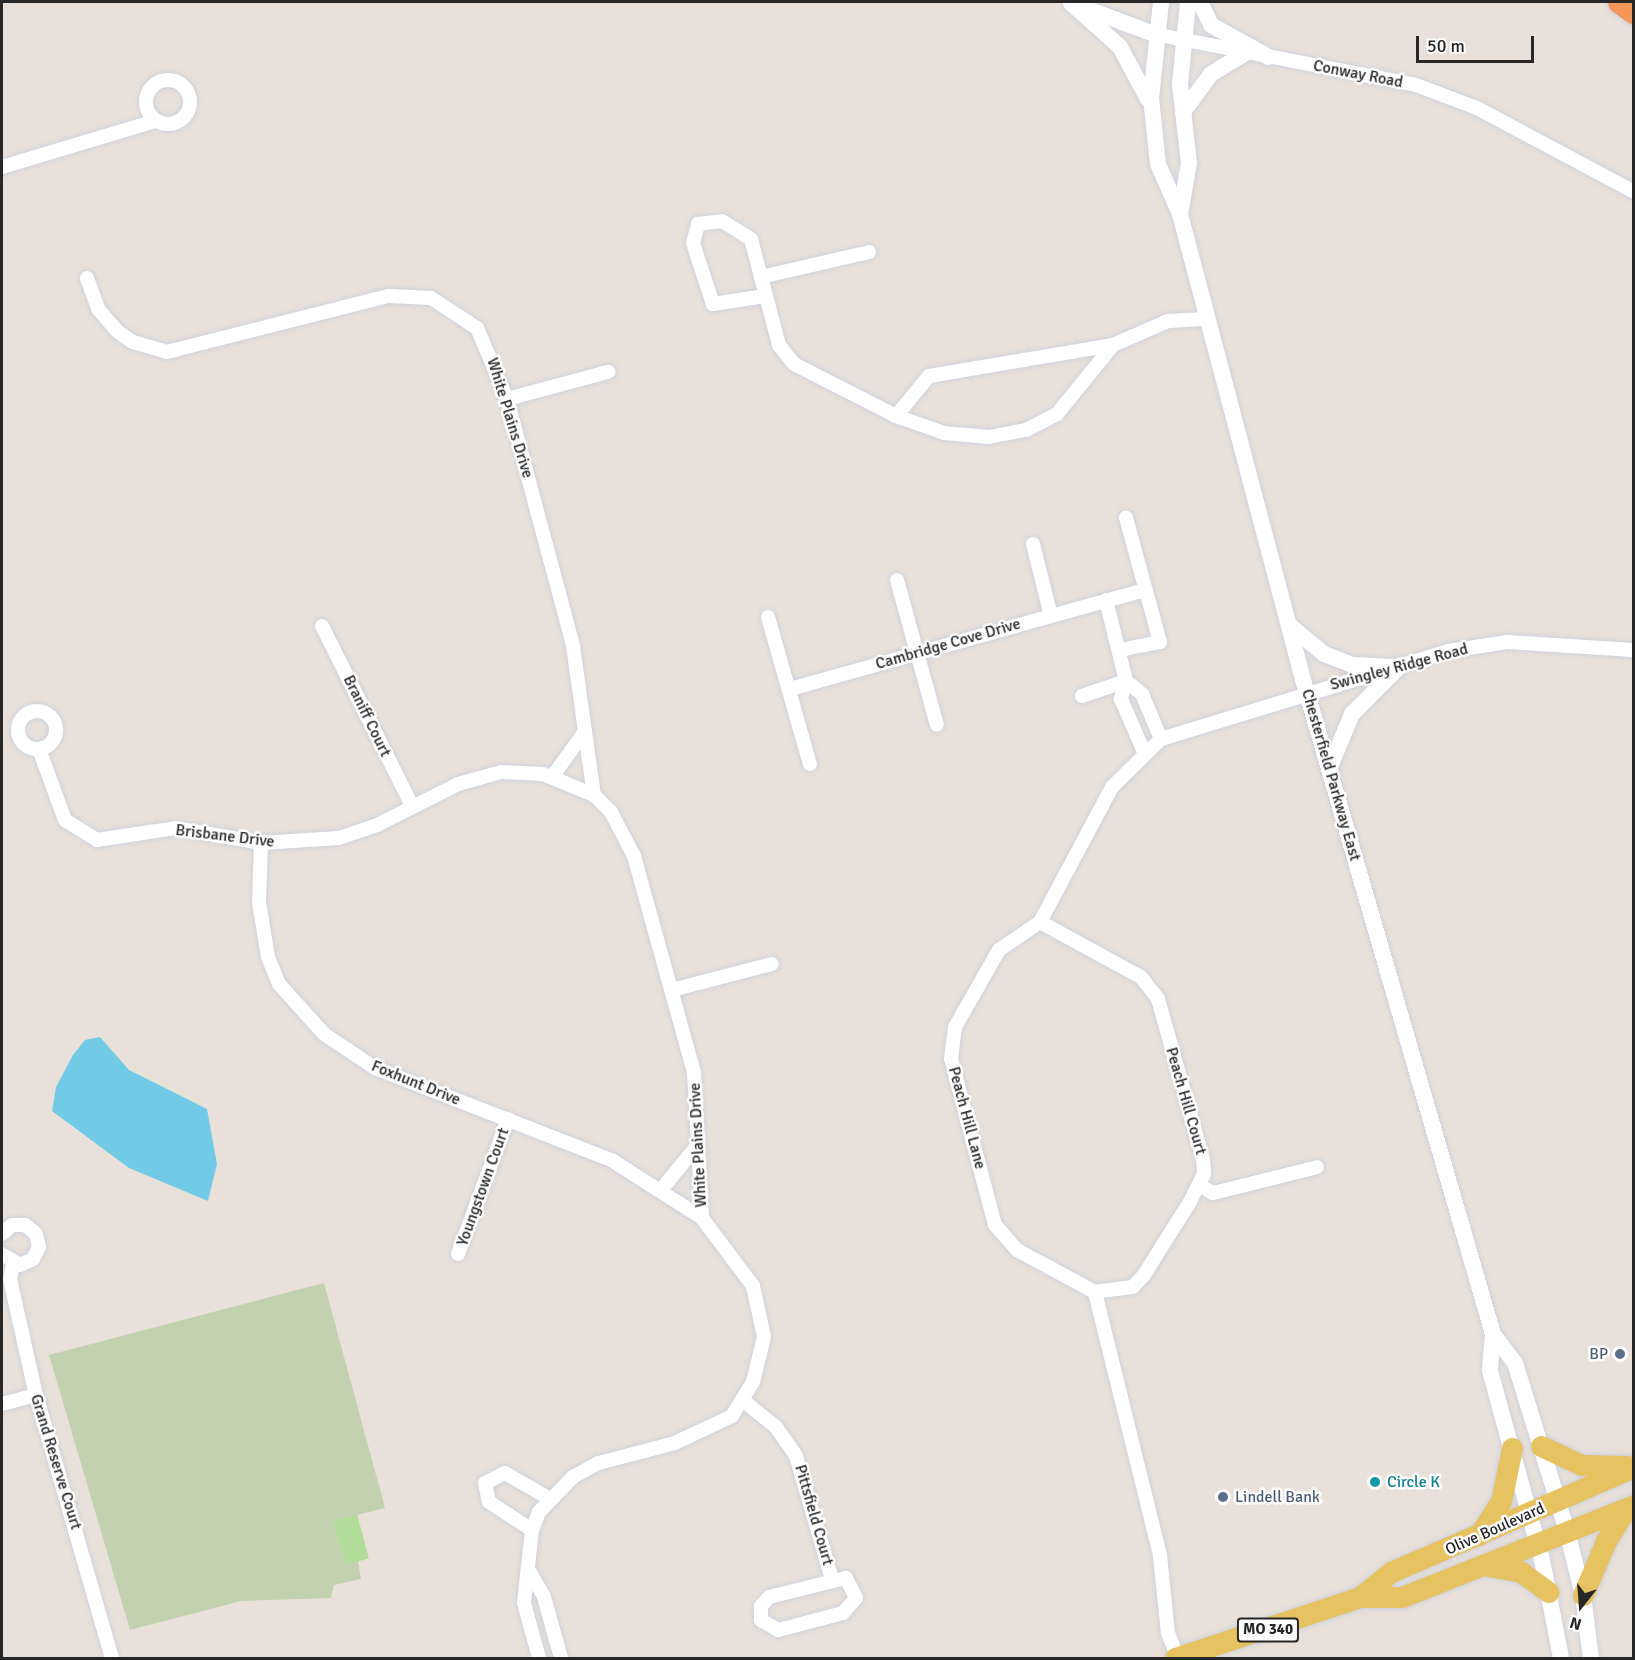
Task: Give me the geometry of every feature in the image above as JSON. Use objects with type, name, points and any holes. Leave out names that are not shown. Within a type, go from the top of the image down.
[{"type":"highway","points":[[1620,2],[1634,12]]},
{"type":"main road","points":[[1541,1446],[1582,1465],[1634,1467]]},
{"type":"main road","points":[[1479,1535],[1501,1501],[1512,1448]]},
{"type":"main road","name":"Olive Boulevard","points":[[1360,1597],[1390,1572],[1529,1515],[1634,1467]]},
{"type":"main road","name":"Olive Boulevard","points":[[1176,1658],[1360,1597],[1402,1597],[1630,1507]]},
{"type":"main road","points":[[1583,1595],[1606,1541],[1630,1507]]},
{"type":"main road","points":[[1482,1565],[1521,1572],[1549,1592]]},
{"type":"street","points":[[1069,2],[1102,2]]},
{"type":"street","points":[[1069,2],[1120,47],[1141,79],[1153,113]]},
{"type":"street","name":"Conway Road","points":[[1069,2],[1154,34],[1439,93],[1634,192]]},
{"type":"street","name":"Chesterfield Parkway East","points":[[1161,2],[1154,34],[1153,113],[1158,164],[1180,214],[1205,319],[1307,693],[1493,1334],[1490,1371],[1538,1542],[1562,1659]]},
{"type":"street","name":"Chesterfield Parkway East","points":[[1180,214],[1189,163],[1183,112],[1182,40],[1188,2]]},
{"type":"street","points":[[1200,2],[1211,25],[1269,57]]},
{"type":"street","points":[[1183,112],[1211,74],[1247,52]]},
{"type":"street","points":[[2,167],[155,121]]},
{"type":"street","points":[[765,296],[713,304],[693,243],[698,224],[722,221],[751,238],[779,345],[794,364],[896,416],[944,433],[989,437],[1026,430],[1057,414],[1113,345]]},
{"type":"street","points":[[761,277],[869,252]]},
{"type":"street","name":"White Plains Drive","points":[[87,278],[98,309],[117,331],[133,342],[167,352],[389,296],[431,298],[477,328],[507,399],[573,646],[583,734],[594,795],[610,812],[634,856],[694,1074],[696,1147],[702,1218],[753,1286],[761,1310],[762,1359],[745,1402],[711,1429],[598,1463],[550,1499],[532,1530],[524,1603],[539,1659]]},
{"type":"street","points":[[896,416],[929,376],[1113,345],[1168,321],[1205,319]]},
{"type":"street","points":[[507,399],[608,372]]},
{"type":"street","points":[[1120,650],[1160,642],[1126,518]]},
{"type":"street","points":[[1033,544],[1051,616]]},
{"type":"street","points":[[897,580],[937,724]]},
{"type":"street","name":"Cambridge Cove Drive","points":[[790,689],[1145,590]]},
{"type":"street","points":[[1106,600],[1126,681],[1121,699],[1144,752]]},
{"type":"street","points":[[768,617],[810,764]]},
{"type":"street","points":[[1289,625],[1324,654],[1353,665],[1398,666]]},
{"type":"street","name":"Braniff Court","points":[[322,626],[412,806]]},
{"type":"street","name":"Swingley Ridge Road","points":[[1307,693],[1398,666],[1507,642],[1634,650]]},
{"type":"street","points":[[1329,769],[1352,714],[1398,666]]},
{"type":"street","points":[[1082,696],[1126,681]]},
{"type":"street","points":[[1126,681],[1142,694],[1161,739]]},
{"type":"street","name":"Peach Hill Lane","points":[[1095,1293],[1017,1250],[995,1225],[951,1059],[955,1027],[999,950],[1040,922],[1112,787],[1144,752],[1161,739],[1307,693]]},
{"type":"street","points":[[552,777],[583,734]]},
{"type":"street","name":"Brisbane Drive","points":[[39,749],[65,820],[80,834],[109,839],[175,828],[261,843],[339,838],[458,783],[501,772],[552,777],[594,795]]},
{"type":"street","name":"Foxhunt Drive","points":[[261,843],[263,933],[279,984],[297,1009],[375,1068],[614,1161],[702,1218]]},
{"type":"street","name":"Peach Hill Court","points":[[1040,922],[1141,977],[1158,999],[1203,1159],[1199,1185],[1133,1287],[1095,1293]]},
{"type":"street","points":[[672,990],[772,964]]},
{"type":"street","name":"Youngstown Court","points":[[458,1254],[508,1119]]},
{"type":"street","points":[[661,1190],[696,1147]]},
{"type":"street","points":[[1199,1185],[1212,1193],[1317,1167]]},
{"type":"street","points":[[2,1234],[19,1224],[36,1234],[39,1247],[33,1259],[14,1264],[2,1254]]},
{"type":"street","name":"Grand Reserve Court","points":[[14,1264],[10,1279],[36,1395],[112,1659]]},
{"type":"street","points":[[1095,1293],[1160,1555],[1168,1633],[1176,1658]]},
{"type":"street","name":"Chesterfield Parkway East","points":[[1493,1334],[1515,1363],[1567,1531],[1583,1595],[1591,1659]]},
{"type":"street","points":[[2,1404],[36,1395]]},
{"type":"street","name":"Pittsfield Court","points":[[745,1402],[776,1427],[796,1456],[832,1579]]},
{"type":"street","points":[[532,1530],[489,1502],[485,1483],[505,1473],[550,1499]]},
{"type":"street","points":[[528,1569],[544,1597],[561,1659]]},
{"type":"street","name":"Pittsfield Court","points":[[846,1578],[855,1586],[856,1598],[848,1610],[778,1630],[761,1620],[769,1597],[832,1579],[846,1578]]},
{"type":"green space","points":[[324,1283],[385,1508],[333,1521],[345,1564],[358,1561],[361,1579],[334,1585],[331,1598],[241,1601],[130,1630],[49,1355]]},
{"type":"green space","points":[[357,1514],[369,1558],[345,1565],[333,1520]]},
{"type":"water","points":[[100,1037],[129,1070],[207,1109],[217,1164],[208,1201],[129,1168],[52,1111],[56,1087],[73,1055],[85,1040]]},
{"type":"place","name":"BP","points":[[1620,1354]]},
{"type":"place","name":"Circle K","points":[[1375,1482]]},
{"type":"place","name":"Lindell Bank","points":[[1223,1497]]}]
